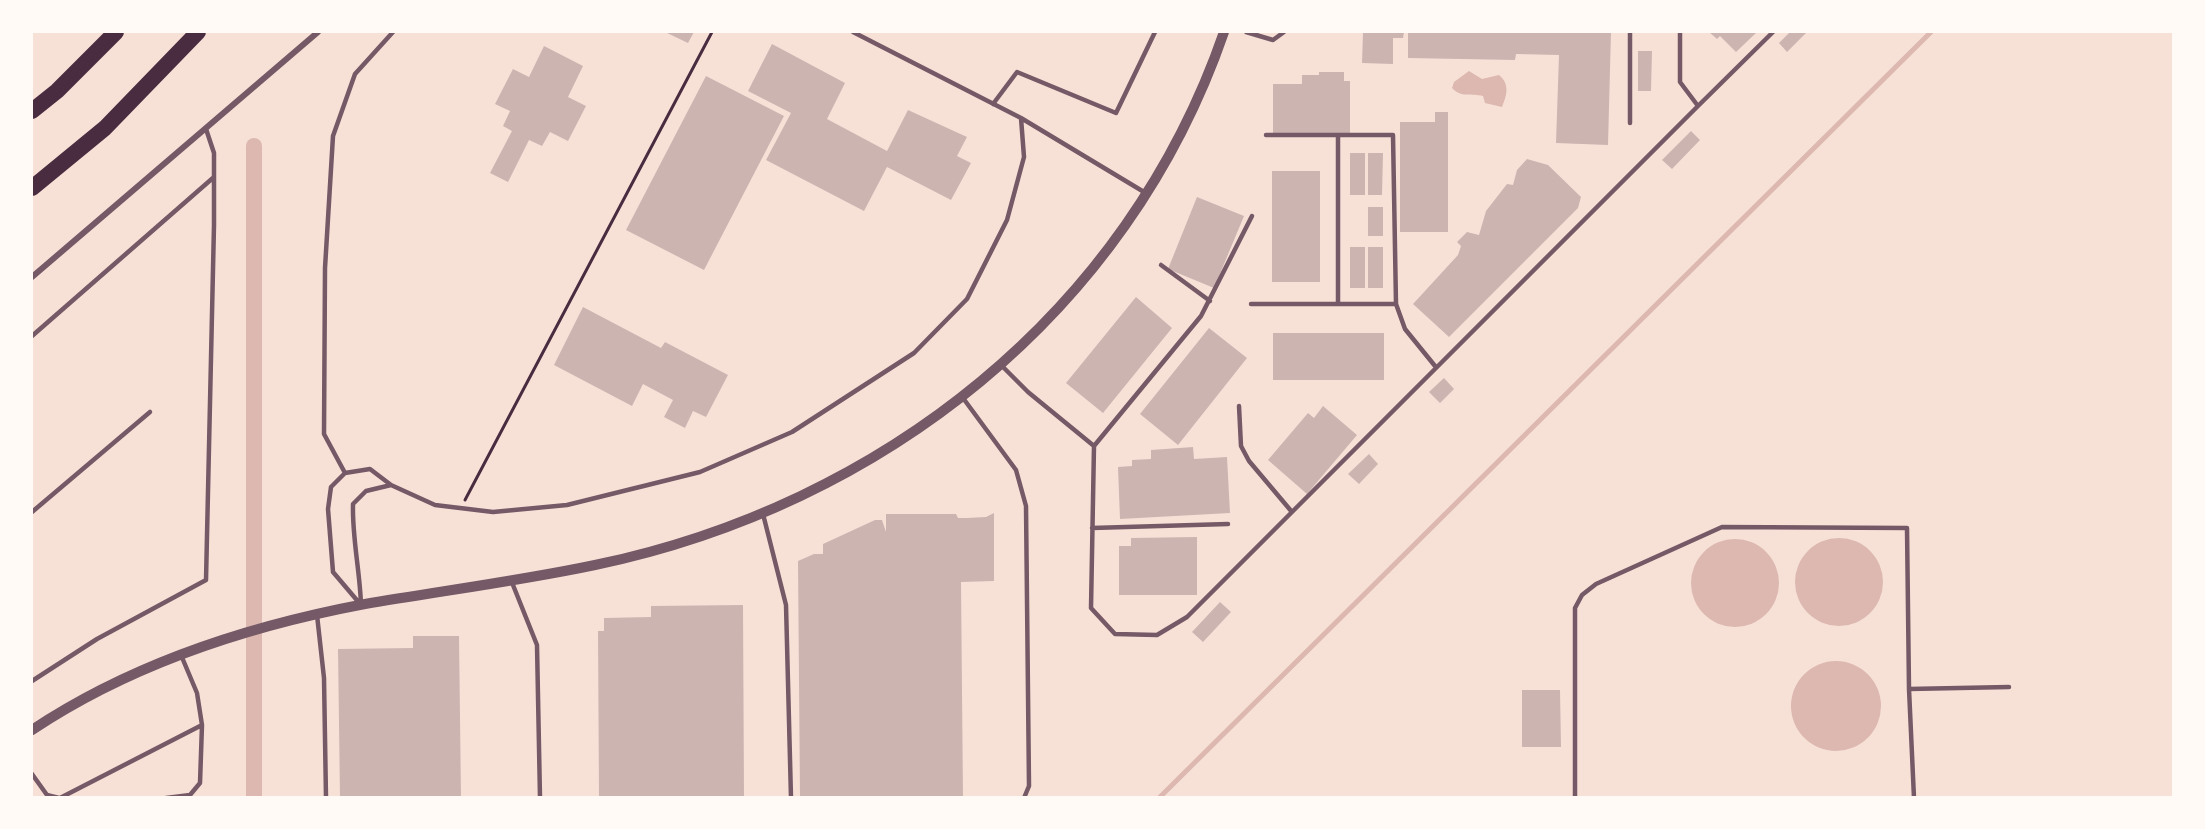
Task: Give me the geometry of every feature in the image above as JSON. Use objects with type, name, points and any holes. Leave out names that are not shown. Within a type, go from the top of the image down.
[{"type":"highway","points":[[32,111],[57,91],[116,32]]},
{"type":"highway","points":[[32,188],[105,128],[198,32]]},
{"type":"street","points":[[32,277],[318,32]]},
{"type":"street","points":[[32,730],[57,713],[113,684],[180,654],[211,643],[361,605],[511,580],[643,554],[763,514],[855,470],[923,427],[963,398],[1001,365],[1060,304],[1099,259],[1146,194],[1190,114],[1224,32]]},
{"type":"lane","points":[[345,473],[324,434],[325,268],[333,136],[355,74],[393,32]]},
{"type":"lane","points":[[853,32],[1021,118],[1146,194]]},
{"type":"lane","points":[[993,104],[1017,72],[1116,113],[1155,32]]},
{"type":"lane","points":[[1246,32],[1273,40],[1284,32]]},
{"type":"lane","points":[[1630,32],[1630,123]]},
{"type":"lane","points":[[1680,32],[1680,82],[1698,106]]},
{"type":"lane","points":[[1252,216],[1210,301],[1172,354],[1094,446],[1091,608],[1115,634],[1157,635],[1187,617],[1435,366],[1773,32]]},
{"type":"lane","points":[[361,605],[333,572],[328,509],[331,487],[345,473],[370,469],[391,485],[435,504],[461,508],[493,512],[567,505],[700,472],[792,432],[914,353],[967,299],[1008,220],[1024,157],[1021,118]]},
{"type":"lane","points":[[32,681],[98,639],[206,580],[214,153],[206,129]]},
{"type":"lane","points":[[1266,135],[1393,135],[1396,304],[1405,329],[1435,366]]},
{"type":"lane","points":[[1338,135],[1338,304]]},
{"type":"lane","points":[[32,336],[214,177]]},
{"type":"lane","points":[[1161,265],[1210,301]]},
{"type":"lane","points":[[1251,304],[1396,304]]},
{"type":"lane","points":[[1001,365],[1028,392],[1094,446]]},
{"type":"lane","points":[[963,398],[1016,470],[1026,506],[1029,786],[1024,798]]},
{"type":"lane","points":[[1239,406],[1239,432],[1245,454],[1292,512]]},
{"type":"lane","points":[[32,512],[150,412]]},
{"type":"lane","points":[[361,605],[360,569],[352,532],[353,504],[366,491],[391,485]]},
{"type":"lane","points":[[763,514],[786,605],[791,798]]},
{"type":"lane","points":[[1092,528],[1228,524]]},
{"type":"lane","points":[[1575,798],[1575,609],[1582,595],[1596,584],[1628,568],[1722,527],[1907,528],[1909,689],[1914,798]]},
{"type":"lane","points":[[511,580],[537,645],[540,798]]},
{"type":"lane","points":[[317,615],[324,678],[326,798]]},
{"type":"lane","points":[[166,798],[190,795],[200,783],[202,724],[197,693],[180,654]]},
{"type":"lane","points":[[1909,689],[2009,687]]},
{"type":"lane","points":[[32,774],[47,795],[60,798],[202,724]]},
{"type":"path","points":[[461,508],[712,32]]},
{"type":"shaded area","points":[[1469,71],[1482,79],[1499,75],[1502,78],[1506,90],[1502,107],[1485,103],[1483,96],[1463,94],[1452,88],[1454,82]]},
{"type":"shaded area","points":[[1839,538],[1864,545],[1876,557],[1883,582],[1876,607],[1864,619],[1839,626],[1814,619],[1802,607],[1795,582],[1802,557],[1814,545]]},
{"type":"shaded area","points":[[1735,539],[1752,543],[1766,552],[1775,566],[1779,583],[1775,600],[1766,614],[1752,623],[1735,627],[1718,623],[1704,614],[1695,600],[1691,583],[1695,566],[1704,552],[1718,543]]},
{"type":"shaded area","points":[[1836,661],[1853,664],[1868,674],[1878,689],[1881,706],[1878,723],[1868,738],[1853,748],[1836,751],[1819,748],[1804,738],[1794,723],[1791,706],[1794,689],[1804,674],[1819,664]]},
{"type":"building","points":[[665,32],[694,32],[688,43]]},
{"type":"building","points":[[1363,32],[1404,32],[1403,38],[1393,38],[1393,64],[1362,63]]},
{"type":"building","points":[[1408,32],[1611,32],[1608,145],[1556,143],[1559,55],[1516,54],[1515,60],[1408,58]]},
{"type":"building","points":[[1709,32],[1757,32],[1736,52],[1720,36],[1717,39]]},
{"type":"building","points":[[1790,32],[1807,32],[1787,52],[1779,43]]},
{"type":"building","points":[[772,44],[845,83],[827,119],[887,151],[908,110],[967,137],[957,156],[971,163],[951,200],[887,167],[864,211],[766,160],[791,113],[748,91]]},
{"type":"building","points":[[544,46],[583,66],[568,97],[586,106],[568,141],[550,132],[542,146],[529,140],[508,182],[490,173],[512,131],[503,126],[510,111],[495,104],[513,69],[529,77]]},
{"type":"building","points":[[1638,51],[1652,51],[1651,91],[1638,91]]},
{"type":"building","points":[[1319,72],[1344,72],[1344,81],[1350,81],[1350,134],[1273,134],[1273,84],[1302,84],[1302,75],[1319,75]]},
{"type":"building","points":[[706,76],[784,116],[704,270],[626,230]]},
{"type":"building","points":[[1435,112],[1448,112],[1448,232],[1400,232],[1400,122],[1435,122]]},
{"type":"building","points":[[1691,131],[1700,140],[1672,169],[1662,160]]},
{"type":"building","points":[[1350,153],[1365,153],[1365,195],[1350,195]]},
{"type":"building","points":[[1368,153],[1383,153],[1382,195],[1368,195]]},
{"type":"building","points":[[1527,159],[1548,165],[1581,197],[1578,208],[1449,337],[1413,304],[1458,255],[1461,246],[1457,242],[1467,232],[1479,235],[1486,211],[1507,184],[1513,185],[1517,170]]},
{"type":"building","points":[[1272,171],[1320,171],[1320,282],[1272,282]]},
{"type":"building","points":[[1197,197],[1244,216],[1214,288],[1168,269]]},
{"type":"building","points":[[1368,207],[1383,207],[1383,236],[1368,236]]},
{"type":"building","points":[[1350,247],[1365,247],[1365,288],[1350,288]]},
{"type":"building","points":[[1368,247],[1383,247],[1383,288],[1368,288]]},
{"type":"building","points":[[1136,297],[1172,328],[1103,413],[1066,383]]},
{"type":"building","points":[[583,307],[661,348],[665,342],[728,375],[706,417],[693,411],[685,428],[664,417],[673,400],[643,384],[632,406],[554,365]]},
{"type":"building","points":[[1209,328],[1247,358],[1178,445],[1140,414]]},
{"type":"building","points":[[1273,333],[1384,333],[1384,380],[1273,380]]},
{"type":"building","points":[[1444,378],[1454,389],[1440,403],[1429,392]]},
{"type":"building","points":[[1323,406],[1357,435],[1307,494],[1268,460],[1308,413],[1314,418]]},
{"type":"building","points":[[1193,447],[1194,459],[1227,457],[1230,513],[1120,519],[1118,467],[1132,466],[1132,460],[1151,459],[1151,450]]},
{"type":"building","points":[[1369,454],[1378,464],[1359,484],[1348,474]]},
{"type":"building","points":[[994,513],[994,581],[961,582],[963,798],[800,798],[798,561],[814,554],[823,554],[823,544],[875,520],[882,520],[886,532],[886,514],[956,514],[958,518],[967,518],[986,517]]},
{"type":"building","points":[[1197,537],[1197,595],[1119,595],[1119,546],[1131,546],[1131,538]]},
{"type":"building","points":[[1220,602],[1231,612],[1203,642],[1192,632]]},
{"type":"building","points":[[743,605],[744,798],[599,798],[598,631],[604,631],[604,618],[651,617],[651,606]]},
{"type":"building","points":[[413,636],[459,636],[461,798],[340,798],[338,649],[413,648]]},
{"type":"building","points":[[1522,690],[1560,690],[1561,747],[1522,747]]},
{"type":"waterway","points":[[1159,798],[1931,32]]},
{"type":"waterway","points":[[254,146],[254,798]]}]
